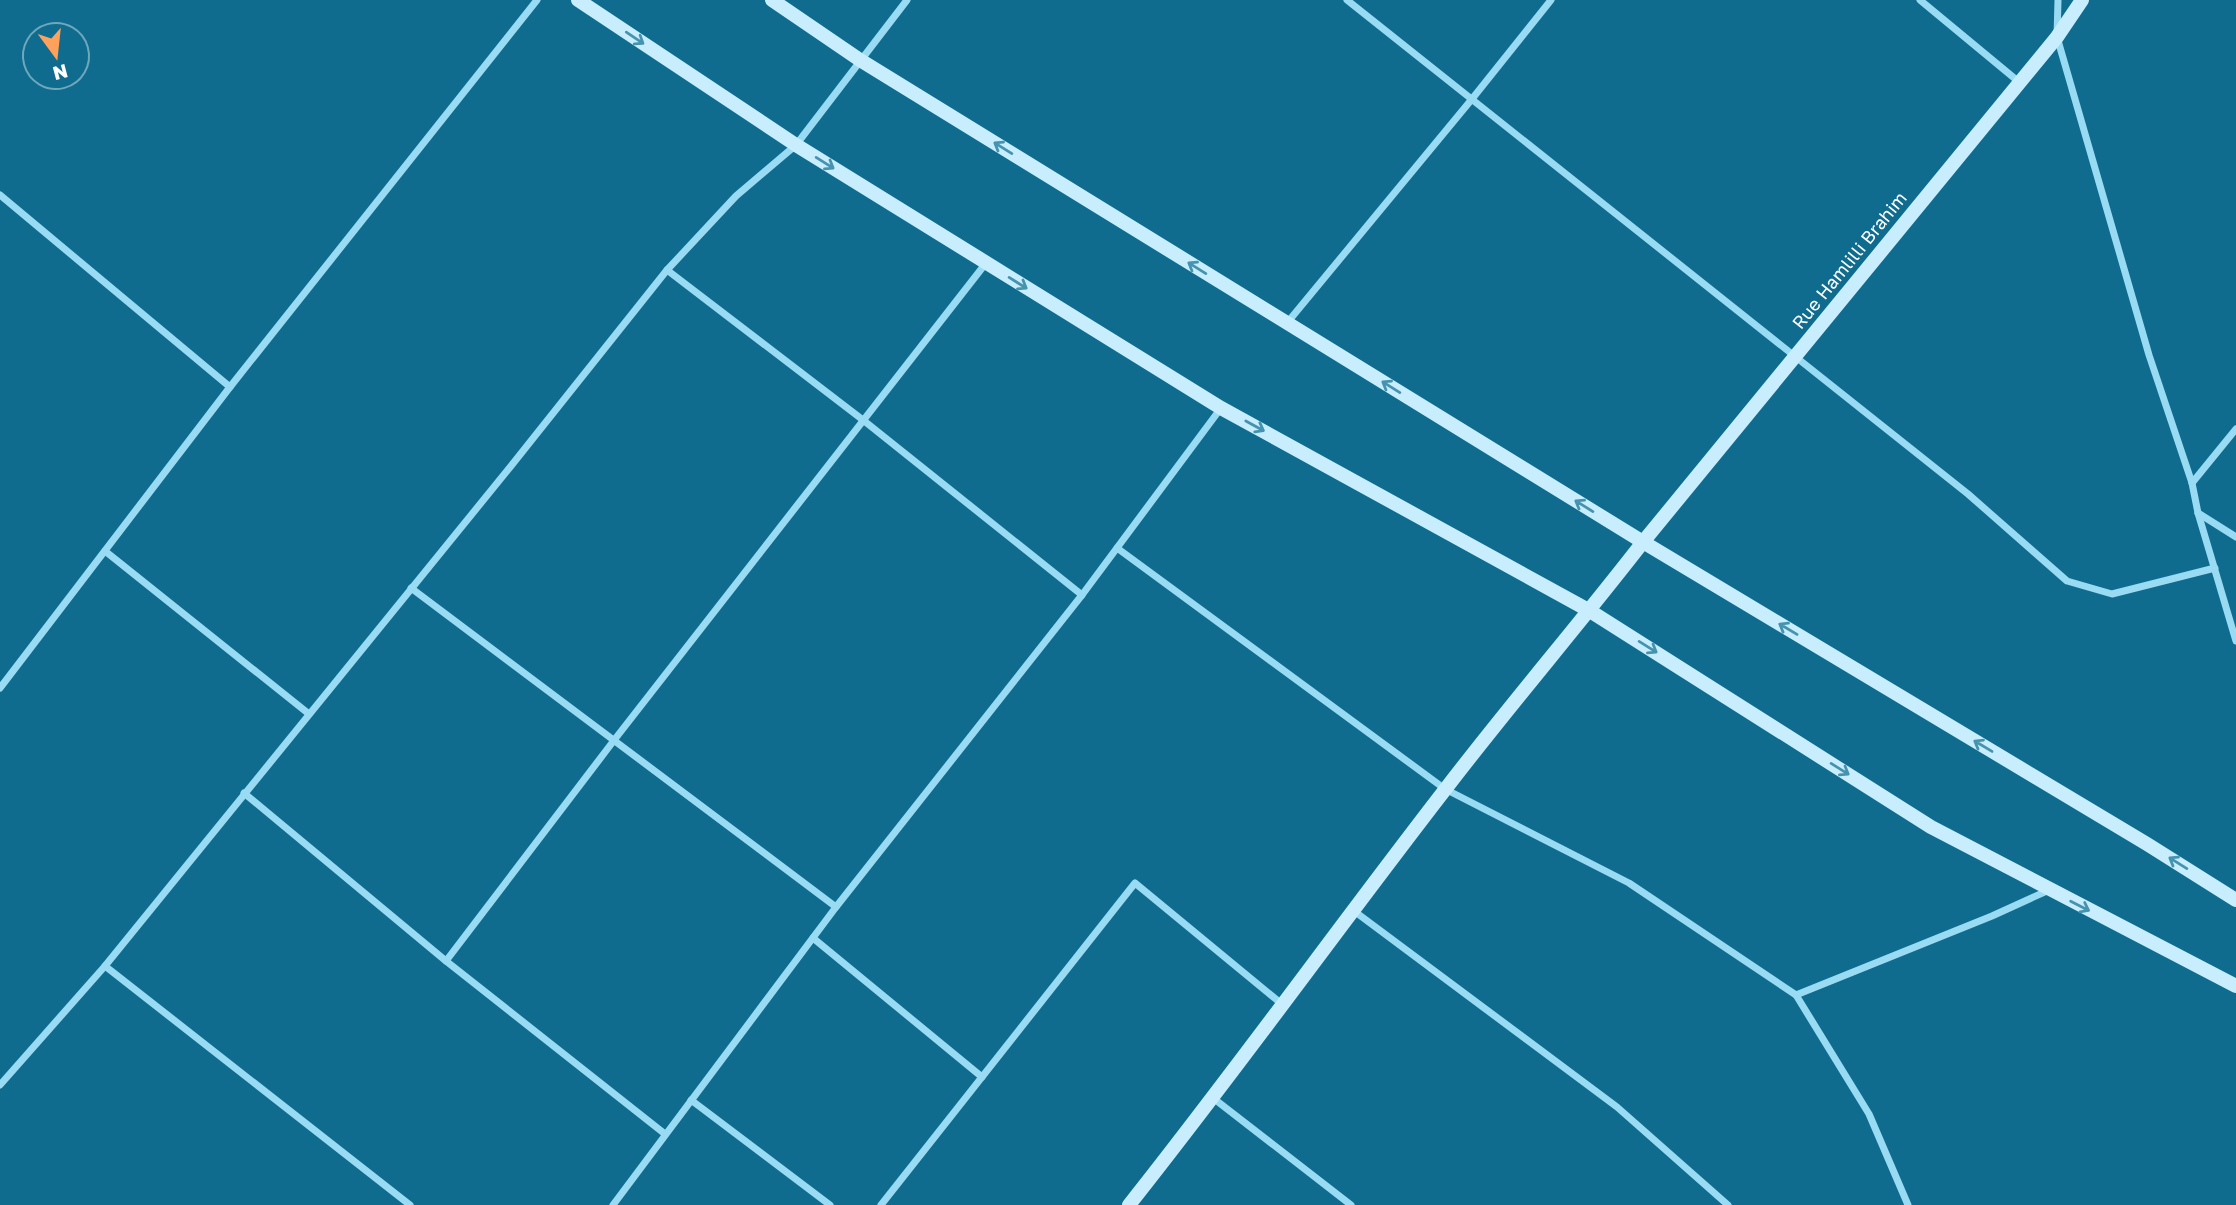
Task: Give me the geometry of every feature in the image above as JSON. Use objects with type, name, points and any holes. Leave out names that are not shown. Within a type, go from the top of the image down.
[{"type":"street","points":[[0,688],[230,387],[537,0]]},
{"type":"street","points":[[578,0],[796,145],[1221,408],[1590,611],[1931,827],[2236,986]]},
{"type":"street","points":[[772,0],[860,61],[1643,542],[2236,900]]},
{"type":"street","points":[[0,1085],[105,966],[667,270],[736,196],[796,145],[907,0]]},
{"type":"street","points":[[1347,0],[1796,355],[1968,494],[2067,581],[2112,594],[2215,568]]},
{"type":"street","points":[[1287,323],[1551,0]]},
{"type":"street","points":[[1920,0],[2020,83]]},
{"type":"street","points":[[2058,0],[2057,37],[2149,355],[2192,483],[2198,513],[2236,641]]},
{"type":"street","name":"Rue Hamlilli Brahim","points":[[1129,1205],[1213,1098],[1445,789],[1643,542],[2020,83],[2057,37],[2082,0]]},
{"type":"street","points":[[0,195],[230,387]]},
{"type":"street","points":[[446,961],[615,739],[986,263]]},
{"type":"street","points":[[667,270],[1082,595]]},
{"type":"street","points":[[613,1205],[836,907],[1082,595],[1221,408]]},
{"type":"street","points":[[2192,483],[2236,429]]},
{"type":"street","points":[[2198,513],[2236,537]]},
{"type":"street","points":[[1117,548],[1445,789],[1629,883],[1796,995],[1869,1114],[1908,1205]]},
{"type":"street","points":[[105,551],[309,714]]},
{"type":"street","points":[[411,588],[836,907]]},
{"type":"street","points":[[244,793],[446,961],[665,1134]]},
{"type":"street","points":[[881,1205],[1135,883],[1283,1005]]},
{"type":"street","points":[[1796,995],[1992,916],[2049,890]]},
{"type":"street","points":[[1354,911],[1617,1107],[1728,1205]]},
{"type":"street","points":[[813,938],[982,1077]]},
{"type":"street","points":[[105,966],[410,1205]]},
{"type":"street","points":[[1213,1098],[1351,1205]]},
{"type":"street","points":[[691,1100],[830,1205]]}]
